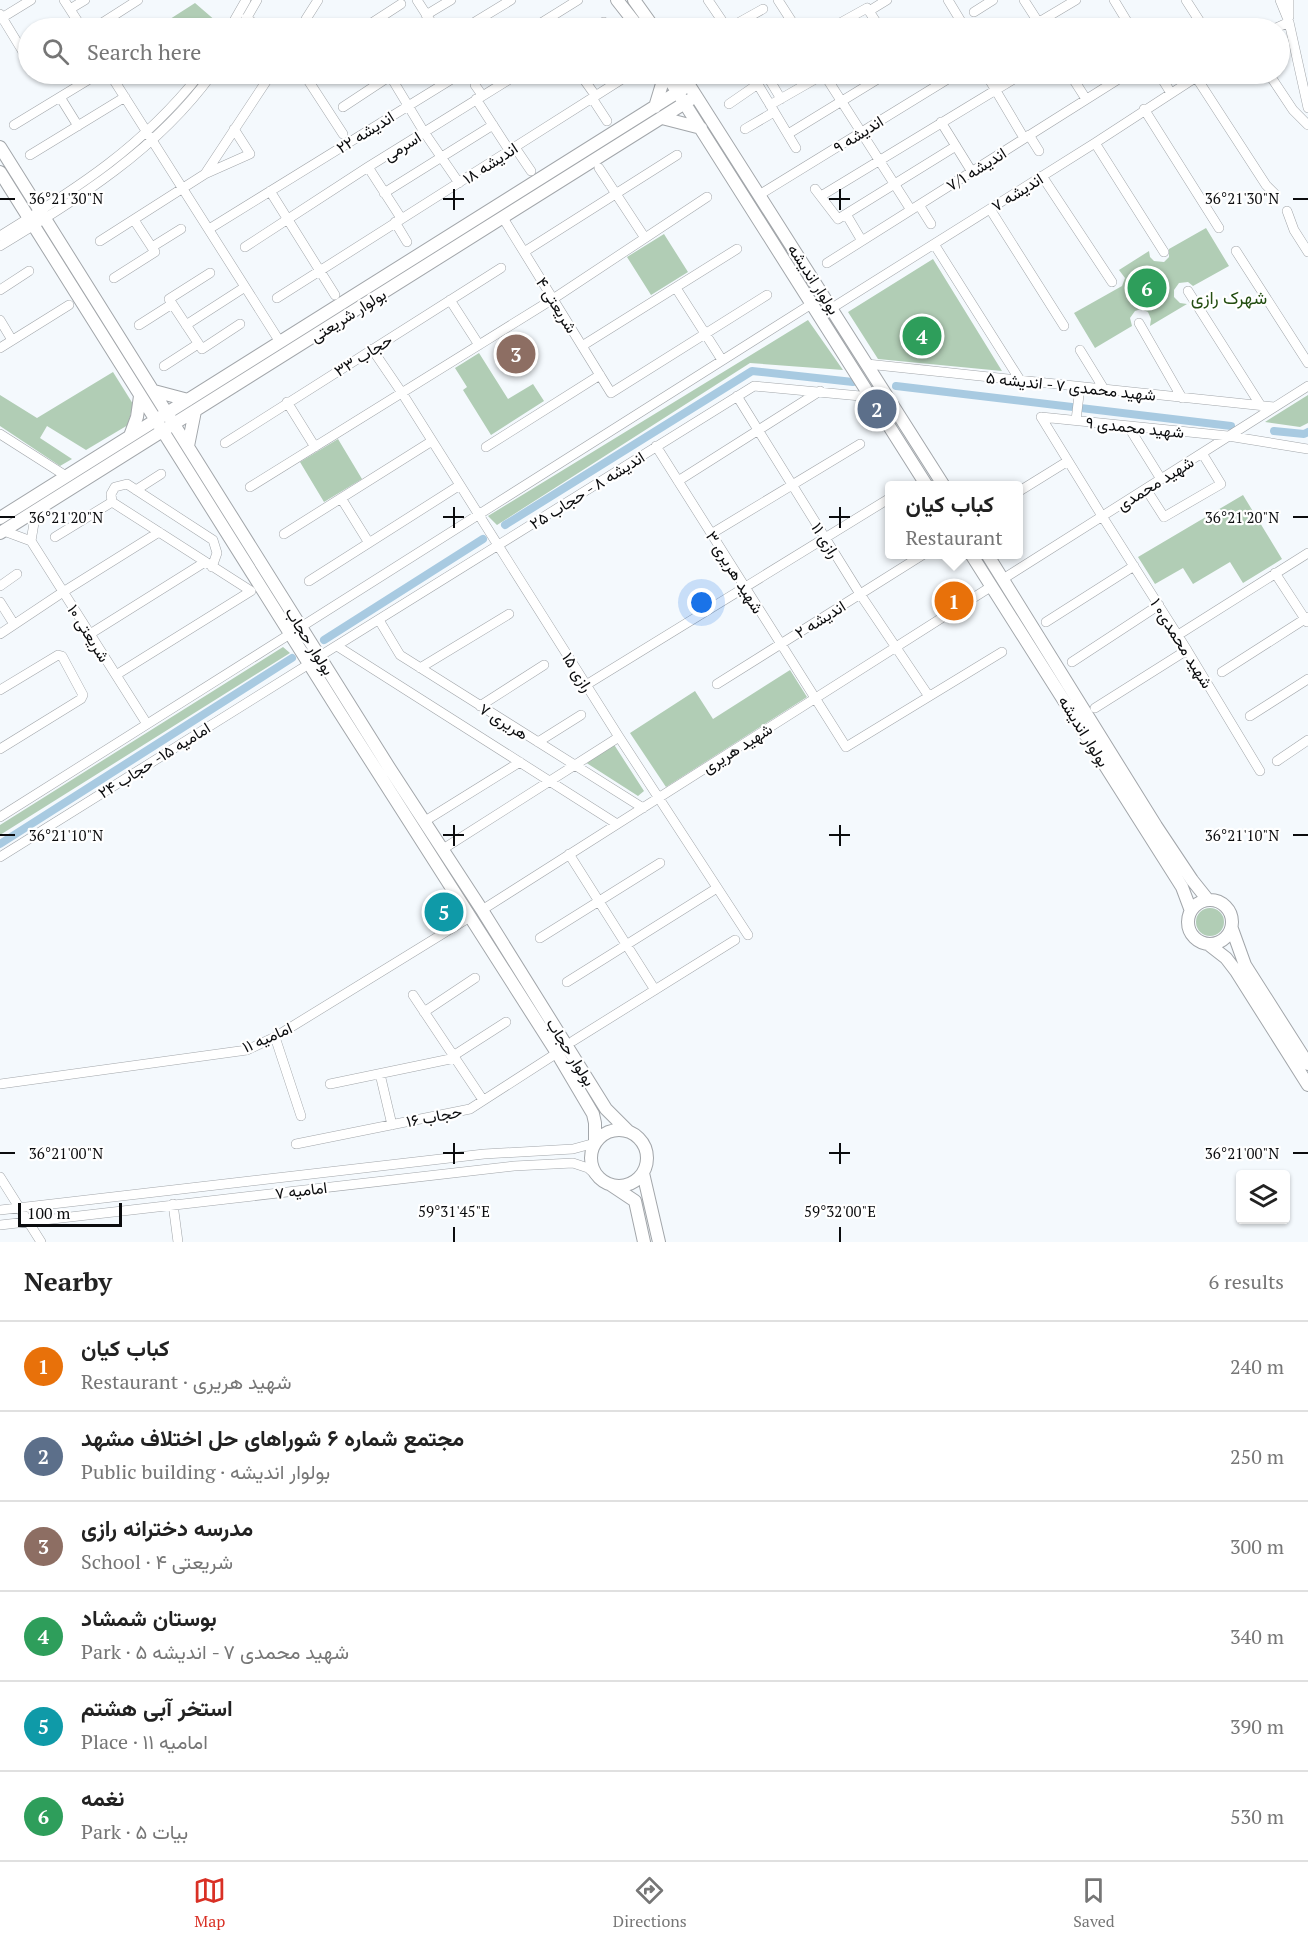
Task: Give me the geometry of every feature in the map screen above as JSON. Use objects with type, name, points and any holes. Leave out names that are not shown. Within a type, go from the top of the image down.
[{"type":"main road","points":[[617,0],[631,18]]},
{"type":"main road","points":[[634,0],[647,18]]},
{"type":"main road","points":[[655,107],[663,84]]},
{"type":"main road","name":"بولوار اندیشه","points":[[673,84],[924,481]]},
{"type":"main road","name":"بولوار اندیشه","points":[[689,85],[941,481]]},
{"type":"main road","name":"بولوار شریعتی","points":[[0,518],[130,436],[159,426],[174,424],[503,218],[662,118],[682,98],[689,85]]},
{"type":"main road","name":"بولوار شریعتی","points":[[2,532],[145,442],[167,413],[280,342],[655,107],[696,96]]},
{"type":"main road","points":[[662,118],[701,128]]},
{"type":"main road","name":"بولوار حجاب","points":[[0,147],[320,656],[384,772],[470,917],[593,1114],[596,1123],[595,1143]]},
{"type":"main road","name":"بولوار حجاب","points":[[0,172],[309,664],[384,772],[425,821],[606,1109],[628,1131]]},
{"type":"main road","points":[[154,391],[188,400]]},
{"type":"main road","points":[[130,436],[137,417],[140,396]]},
{"type":"main road","points":[[188,446],[195,411]]},
{"type":"main road","points":[[145,442],[173,448]]},
{"type":"main road","name":"بولوار اندیشه","points":[[974,559],[1182,887],[1191,912]]},
{"type":"main road","name":"بولوار اندیشه","points":[[990,559],[1156,826],[1208,900]]},
{"type":"main road","points":[[992,586],[1003,579]]},
{"type":"main road","points":[[1308,1064],[1245,965],[1232,929],[1233,922],[1228,908],[1222,903],[1208,900],[1201,902],[1188,918],[1190,932],[1195,938],[1208,944],[1226,958],[1308,1085]]},
{"type":"main road","points":[[1208,944],[1222,941],[1232,929]]},
{"type":"main road","points":[[644,1242],[635,1201],[598,1177],[591,1164],[595,1143],[606,1133],[628,1131],[640,1139],[647,1152],[643,1173],[659,1242]]},
{"type":"main road","points":[[610,1185],[632,1183],[643,1173]]},
{"type":"street","points":[[18,44],[1,17],[31,0]]},
{"type":"street","points":[[64,0],[76,18]]},
{"type":"street","points":[[70,9],[85,0]]},
{"type":"street","points":[[110,18],[138,0]]},
{"type":"street","points":[[236,18],[246,0]]},
{"type":"street","points":[[246,18],[257,0]]},
{"type":"street","points":[[307,18],[318,0]]},
{"type":"street","points":[[417,0],[428,18]]},
{"type":"street","points":[[426,15],[451,0]]},
{"type":"street","points":[[555,18],[578,0]]},
{"type":"street","points":[[778,0],[790,18]]},
{"type":"street","points":[[869,11],[887,0]]},
{"type":"street","points":[[948,0],[959,18]]},
{"type":"street","points":[[974,12],[993,0]]},
{"type":"street","points":[[1024,0],[1035,18]]},
{"type":"street","points":[[1051,18],[1076,0]]},
{"type":"street","points":[[1113,0],[1125,18]]},
{"type":"street","points":[[1186,0],[1198,18]]},
{"type":"street","points":[[1280,0],[1287,18]]},
{"type":"street","points":[[1289,0],[1289,18]]},
{"type":"street","points":[[710,1],[721,18]]},
{"type":"street","points":[[480,18],[505,2]]},
{"type":"street","points":[[378,18],[401,3]]},
{"type":"street","points":[[849,18],[867,8],[874,18]]},
{"type":"street","points":[[746,18],[763,9]]},
{"type":"street","points":[[1290,27],[1308,108]]},
{"type":"street","points":[[14,125],[81,84]]},
{"type":"street","points":[[117,84],[280,342]]},
{"type":"street","points":[[0,246],[43,214],[124,165],[192,84]]},
{"type":"street","points":[[149,137],[184,109],[204,84]]},
{"type":"street","points":[[205,174],[264,84]]},
{"type":"street","points":[[313,84],[343,134]]},
{"type":"street","points":[[343,107],[376,84]]},
{"type":"street","points":[[396,84],[424,132],[459,183]]},
{"type":"street","name":"اندیشه ۲۲","points":[[209,229],[444,84]]},
{"type":"street","name":"اسرمی","points":[[245,247],[501,84]]},
{"type":"street","points":[[586,84],[607,122]]},
{"type":"street","name":"اندیشه ۱۸","points":[[277,298],[614,84]]},
{"type":"street","points":[[729,104],[758,84],[796,148]]},
{"type":"street","points":[[772,84],[781,99]]},
{"type":"street","points":[[745,129],[772,109],[781,99],[807,84]]},
{"type":"street","points":[[830,84],[893,184],[931,224]]},
{"type":"street","points":[[788,134],[869,84]]},
{"type":"street","name":"اندیشه ۹","points":[[759,195],[940,84]]},
{"type":"street","points":[[992,84],[1039,151]]},
{"type":"street","points":[[956,146],[837,219],[818,193],[1005,84]]},
{"type":"street","points":[[1076,84],[1086,99]]},
{"type":"street","name":"اندیشه ۷/۱","points":[[827,263],[1110,84]]},
{"type":"street","points":[[1165,84],[1171,93]]},
{"type":"street","name":"اندیشه ۷","points":[[832,308],[1185,84]]},
{"type":"street","points":[[1204,84],[1266,185],[1275,194]]},
{"type":"street","points":[[1276,84],[1293,110],[1308,125]]},
{"type":"street","points":[[476,85],[479,97],[493,125],[531,171]]},
{"type":"street","points":[[60,97],[78,126]]},
{"type":"street","points":[[30,155],[125,97]]},
{"type":"street","points":[[1144,109],[1219,228]]},
{"type":"street","points":[[941,122],[972,171]]},
{"type":"street","points":[[384,193],[493,125]]},
{"type":"street","points":[[100,241],[205,174],[250,154],[234,129]]},
{"type":"street","points":[[1095,143],[1164,252]]},
{"type":"street","points":[[524,252],[677,155]]},
{"type":"street","points":[[368,167],[384,193],[407,242]]},
{"type":"street","points":[[599,168],[645,238]]},
{"type":"street","points":[[1042,176],[1112,282]]},
{"type":"street","points":[[270,191],[335,295]]},
{"type":"street","points":[[250,487],[553,299],[707,197]]},
{"type":"street","points":[[990,209],[1064,326]]},
{"type":"street","points":[[1287,211],[1293,231],[1308,252]]},
{"type":"street","points":[[846,214],[862,241]]},
{"type":"street","name":"شریعتی ۴","points":[[503,218],[611,393],[705,334]]},
{"type":"street","points":[[134,220],[153,250]]},
{"type":"street","points":[[0,236],[31,222]]},
{"type":"street","points":[[114,278],[181,229]]},
{"type":"street","points":[[934,244],[1020,381]]},
{"type":"street","points":[[582,346],[737,249]]},
{"type":"street","points":[[1236,251],[1308,363]]},
{"type":"street","name":"حجاب ۳۳","points":[[225,442],[501,268]]},
{"type":"street","points":[[0,290],[29,272]]},
{"type":"street","points":[[210,273],[169,299],[202,349],[240,324]]},
{"type":"street","points":[[186,325],[245,287]]},
{"type":"street","points":[[676,288],[722,360]]},
{"type":"street","points":[[1188,291],[1261,406]]},
{"type":"street","points":[[705,334],[767,295]]},
{"type":"street","points":[[450,300],[479,345]]},
{"type":"street","points":[[301,627],[813,303]]},
{"type":"street","points":[[140,325],[172,304]]},
{"type":"street","points":[[0,348],[69,306]]},
{"type":"street","points":[[0,320],[12,340]]},
{"type":"street","points":[[1138,323],[1182,398]]},
{"type":"street","points":[[164,366],[198,344]]},
{"type":"street","name":"رازی ۱۵","points":[[372,349],[748,935]]},
{"type":"street","points":[[1080,350],[1104,389]]},
{"type":"street","name":"شهید محمدی ۷ - اندیشه ۵","points":[[867,364],[1274,407]]},
{"type":"street","points":[[486,447],[600,375]]},
{"type":"street","name":"اندیشه ۸ - حجاب ۲۵","points":[[320,656],[754,386],[871,397]]},
{"type":"street","name":"شهید محمدی","points":[[1003,579],[1308,386]]},
{"type":"street","points":[[1076,420],[1080,387]]},
{"type":"street","points":[[678,481],[759,432],[820,391]]},
{"type":"street","name":"رازی ۱۱","points":[[738,396],[860,594],[928,695]]},
{"type":"street","points":[[287,402],[315,447]]},
{"type":"street","name":"شهید محمدی ۹","points":[[1041,417],[1228,436],[1308,449]]},
{"type":"street","name":"شهید محمدی۰ ۱","points":[[1041,417],[1178,635],[1260,771]]},
{"type":"street","points":[[1128,426],[1161,479]]},
{"type":"street","points":[[0,434],[66,476]]},
{"type":"street","points":[[284,534],[432,441]]},
{"type":"street","points":[[711,534],[861,444]]},
{"type":"street","name":"شهید هریری ۳","points":[[656,446],[846,747],[928,695]]},
{"type":"street","points":[[1146,489],[1164,517],[1221,484],[1202,453]]},
{"type":"street","points":[[1023,489],[1068,461]]},
{"type":"street","points":[[136,490],[160,474]]},
{"type":"street","points":[[90,634],[209,564],[217,553],[213,540],[127,484],[119,485],[113,490],[112,502]]},
{"type":"street","points":[[309,581],[460,485]]},
{"type":"street","points":[[341,498],[369,543]]},
{"type":"street","points":[[586,685],[885,501]]},
{"type":"street","points":[[112,502],[251,591],[116,675]]},
{"type":"street","points":[[55,537],[112,502]]},
{"type":"street","points":[[2,532],[31,541],[36,511]]},
{"type":"street","points":[[0,634],[159,532]]},
{"type":"street","name":"شریعتی ۱۰","points":[[31,541],[147,724]]},
{"type":"street","points":[[1178,635],[1308,553]]},
{"type":"street","name":"اندیشه ۲","points":[[717,684],[917,559]]},
{"type":"street","points":[[1046,622],[1134,566]]},
{"type":"street","points":[[1222,672],[1307,620],[1275,573]]},
{"type":"street","points":[[0,586],[17,574]]},
{"type":"street","name":"شهید هریری","points":[[482,910],[992,586]]},
{"type":"street","points":[[0,602],[12,621]]},
{"type":"street","points":[[1072,662],[1159,605]]},
{"type":"street","points":[[420,668],[509,614]]},
{"type":"street","name":"هریری ۷","points":[[379,620],[400,655],[643,808]]},
{"type":"street","name":"امامیه ۱۵- حجاب ۲۴","points":[[0,817],[290,634]]},
{"type":"street","points":[[337,646],[617,824]]},
{"type":"street","points":[[1095,708],[1187,650]]},
{"type":"street","points":[[928,695],[1002,652]]},
{"type":"street","points":[[0,690],[58,654],[62,656],[83,691],[81,699],[0,749]]},
{"type":"street","name":"امامیه ۱۵- حجاب ۲۴","points":[[0,857],[309,664]]},
{"type":"street","points":[[480,706],[544,665]]},
{"type":"street","points":[[1250,716],[1308,679]]},
{"type":"street","points":[[538,742],[581,715]]},
{"type":"street","points":[[443,849],[619,737]]},
{"type":"street","points":[[1277,761],[1308,740]]},
{"type":"street","points":[[425,821],[520,762]]},
{"type":"street","points":[[569,854],[655,990]]},
{"type":"street","points":[[540,938],[660,863]]},
{"type":"street","points":[[567,982],[717,888]]},
{"type":"street","name":"امامیه ۱۱","points":[[0,1084],[247,1050],[275,1037],[470,917]]},
{"type":"street","points":[[573,1041],[735,940]]},
{"type":"street","points":[[424,1012],[475,978]]},
{"type":"street","points":[[413,995],[483,1100]]},
{"type":"street","points":[[330,1084],[454,1057],[506,1022]]},
{"type":"street","points":[[275,1037],[301,1116]]},
{"type":"street","name":"حجاب ۱۶","points":[[296,1144],[470,1109],[557,1053]]},
{"type":"street","points":[[380,1074],[392,1125]]},
{"type":"street","name":"امامیه ۷","points":[[0,1210],[484,1154],[573,1149],[595,1143]]},
{"type":"street","name":"امامیه ۷","points":[[0,1224],[514,1166],[573,1163],[588,1168],[598,1177]]},
{"type":"street","points":[[0,1177],[41,1242]]},
{"type":"street","points":[[233,1183],[235,1197]]},
{"type":"street","points":[[173,1204],[178,1242]]},
{"type":"green space","points":[[195,3],[212,18],[172,18]]},
{"type":"green space","points":[[1206,228],[1229,266],[1193,286],[1188,282],[1179,283],[1174,290],[1174,297],[1180,303],[1187,304],[1150,326],[1151,319],[1148,312],[1141,309],[1135,311],[1130,318],[1132,326],[1095,348],[1074,313],[1122,286],[1125,278],[1119,270],[1149,251],[1154,261],[1164,262],[1169,257],[1169,249]]},
{"type":"green space","points":[[664,234],[688,272],[651,295],[627,257]]},
{"type":"green space","points":[[933,259],[1002,371],[878,359],[848,312]]},
{"type":"green space","points":[[808,320],[843,370],[750,363],[497,525],[488,516]]},
{"type":"green space","points":[[479,353],[508,399],[533,384],[544,401],[491,435],[463,390],[467,387],[455,368]]},
{"type":"green space","points":[[113,372],[133,404],[128,425],[86,450],[47,426],[40,438],[72,459],[60,466],[0,426],[0,395],[37,418]]},
{"type":"green space","points":[[1308,395],[1308,423],[1300,427],[1265,422]]},
{"type":"green space","points":[[338,439],[362,479],[324,502],[300,462]]},
{"type":"green space","points":[[1243,495],[1282,559],[1243,583],[1230,562],[1193,584],[1183,568],[1155,584],[1138,557]]},
{"type":"green space","points":[[283,647],[290,653],[0,835],[0,825]]},
{"type":"green space","points":[[790,670],[807,697],[666,787],[630,733],[695,691],[713,719]]},
{"type":"green space","points":[[613,743],[644,791],[638,796],[585,762]]},
{"type":"green space","points":[[1210,908],[1220,912],[1224,922],[1220,932],[1210,936],[1200,932],[1196,922],[1200,912]]},
{"type":"waterway","points":[[505,525],[752,371],[853,382]]},
{"type":"waterway","points":[[896,386],[1231,426]]},
{"type":"waterway","points":[[1274,431],[1304,434],[1308,432]]},
{"type":"waterway","points":[[324,640],[483,539]]},
{"type":"waterway","points":[[0,844],[292,658]]},
{"type":"place","name":"نغمه","points":[[1147,288]]},
{"type":"place","name":"بوستان شمشاد","points":[[922,336]]},
{"type":"place","name":"مدرسه دخترانه رازی","points":[[516,354]]},
{"type":"place","name":"مجتمع شماره ۶ شوراهای حل اختلاف مشهد","points":[[877,409]]},
{"type":"place","name":"کباب کیان","points":[[954,601]]},
{"type":"place","name":"استخر آبی هشتم","points":[[444,912]]},
{"type":"district","name":"شهرک رازی","points":[[1229,297]]}]
